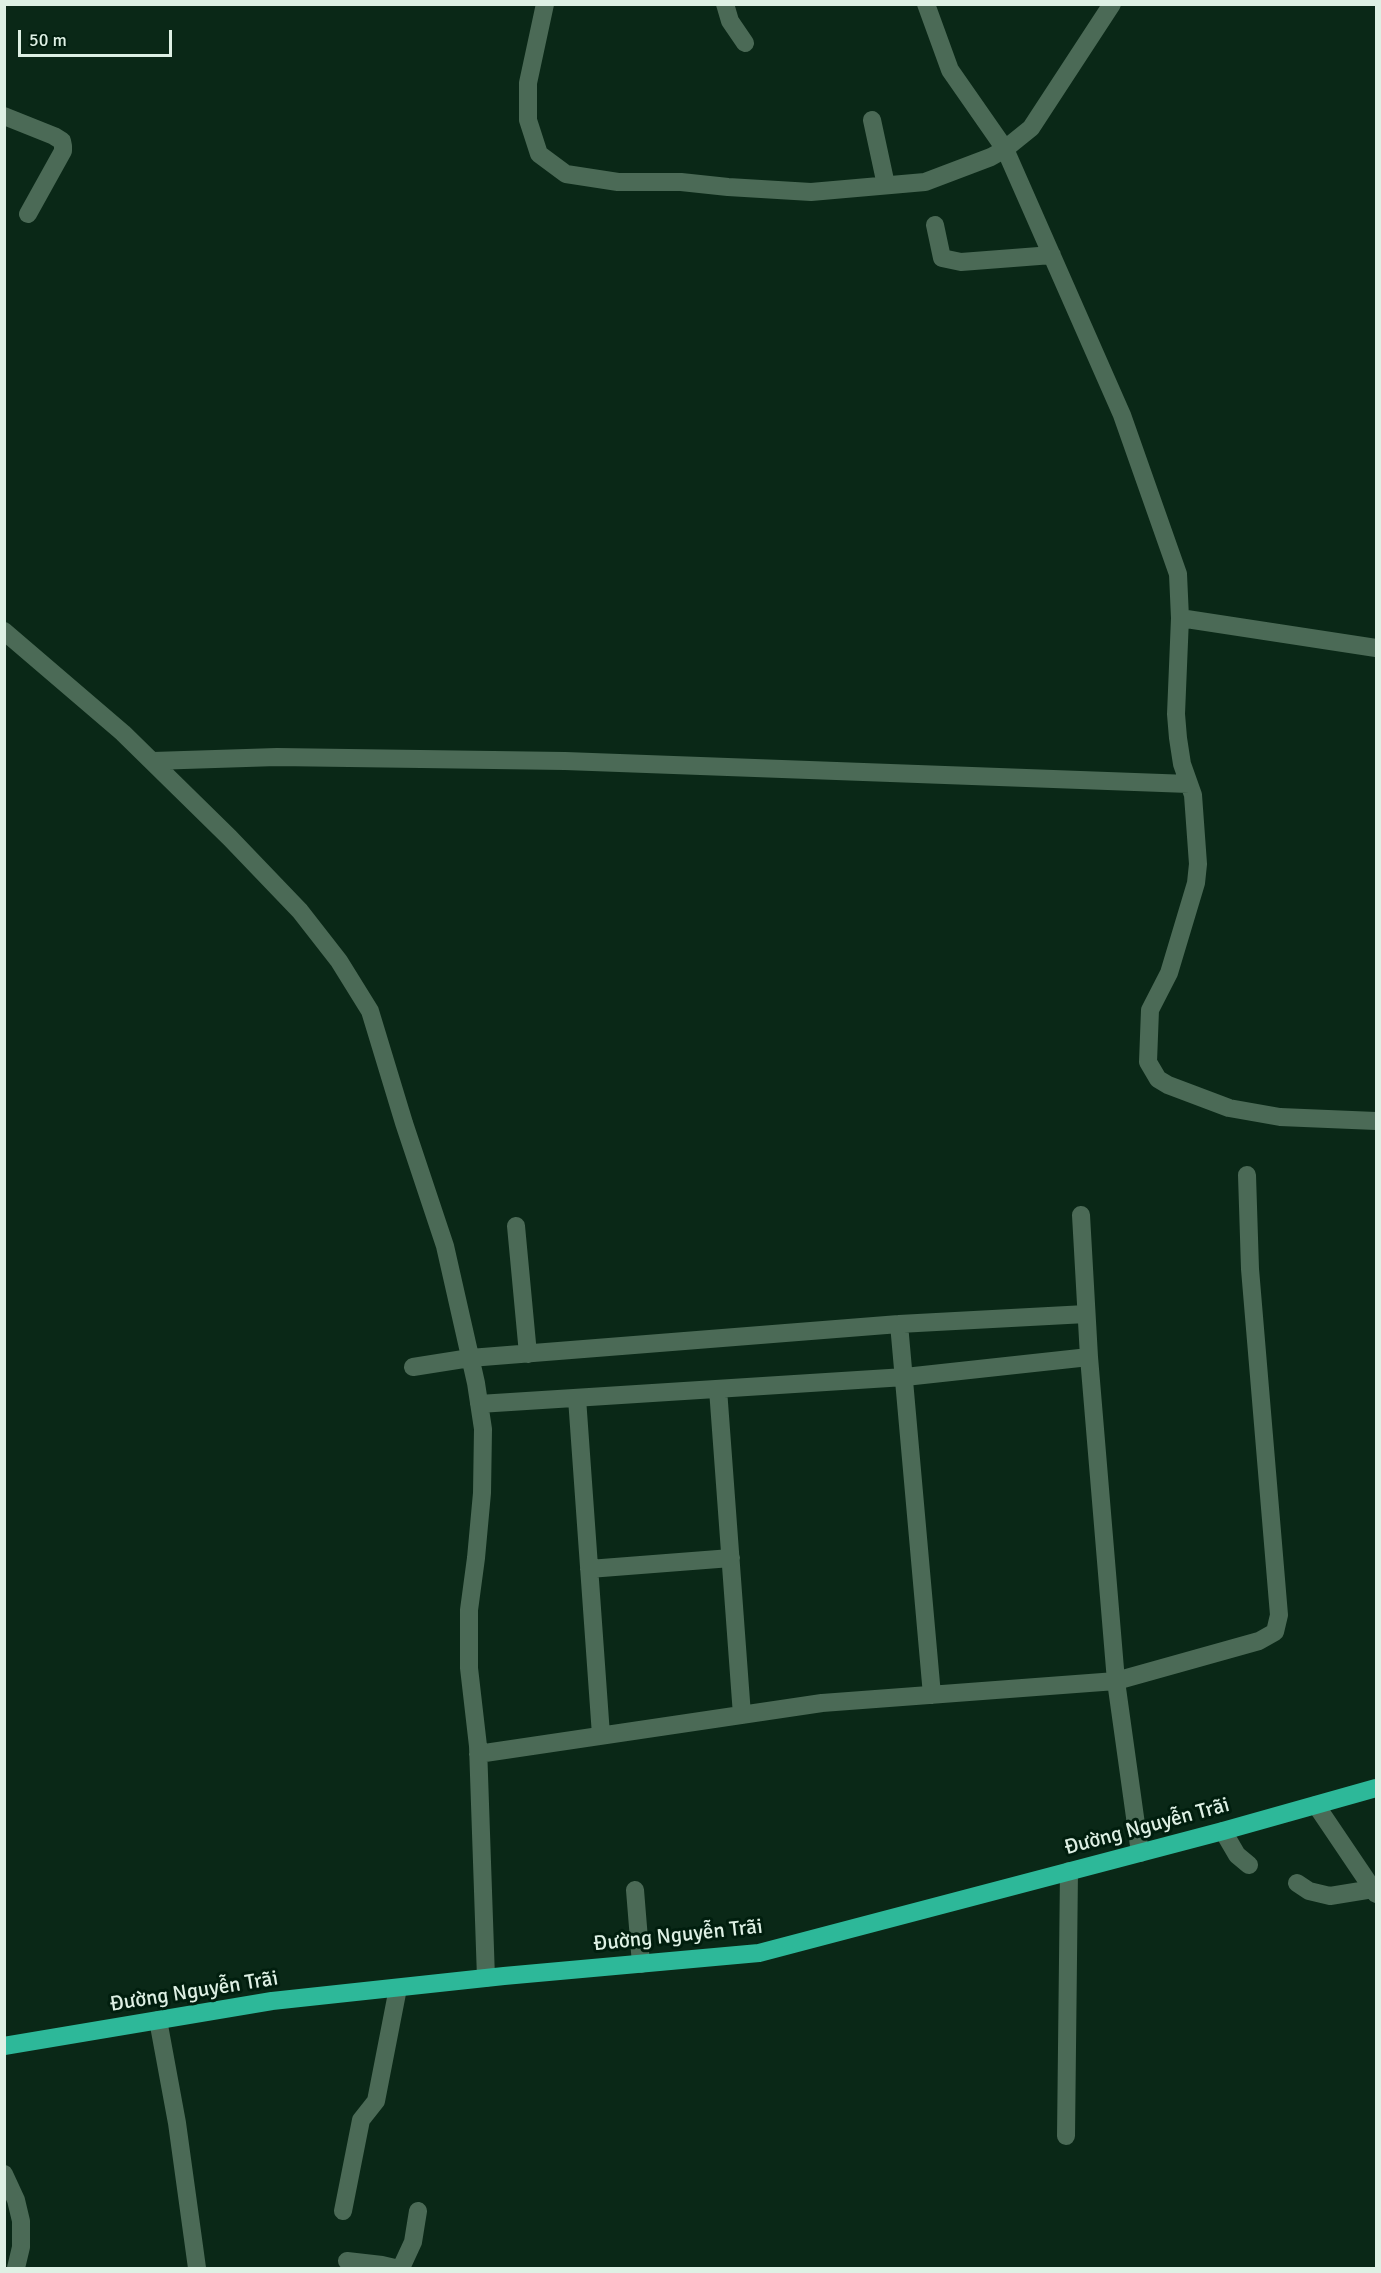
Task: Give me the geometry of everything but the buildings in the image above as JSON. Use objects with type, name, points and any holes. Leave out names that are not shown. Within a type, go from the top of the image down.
[{"type":"highway","name":"Đường Nguyễn Trãi","points":[[4,2046],[272,2001],[486,1978],[759,1953],[1223,1831],[1377,1788]]},
{"type":"street","points":[[545,4],[528,83],[528,120],[539,154],[566,174],[618,182],[681,182],[811,192],[925,182],[991,157],[1005,149],[1031,129],[1112,4]]},
{"type":"street","points":[[725,4],[730,21],[745,43]]},
{"type":"street","points":[[926,4],[950,70],[1005,149],[1052,255],[1122,415],[1178,574],[1180,618],[1176,714],[1182,764],[1193,795],[1198,839],[1198,864],[1196,883],[1170,973],[1150,1010],[1148,1062],[1151,1071],[1168,1086],[1229,1108],[1251,1113],[1280,1117],[1377,1121]]},
{"type":"street","points":[[4,116],[62,141],[63,151],[28,214]]},
{"type":"street","points":[[872,120],[886,185]]},
{"type":"street","points":[[935,225],[942,258],[961,262],[1052,255]]},
{"type":"street","points":[[1180,618],[1377,648]]},
{"type":"street","points":[[4,631],[153,761],[300,911],[339,961],[370,1011],[445,1246],[483,1429],[482,1494],[469,1610],[469,1668],[478,1754],[486,1978]]},
{"type":"street","points":[[153,761],[277,757],[565,761],[1189,784]]},
{"type":"street","points":[[478,1754],[822,1703],[1116,1681],[1259,1641],[1275,1632],[1279,1615],[1250,1269],[1247,1175]]},
{"type":"street","points":[[1081,1215],[1089,1357],[1116,1681],[1140,1853]]},
{"type":"street","points":[[516,1226],[528,1354]]},
{"type":"street","points":[[413,1367],[470,1358],[899,1324],[1086,1314]]},
{"type":"street","points":[[899,1324],[932,1695]]},
{"type":"street","points":[[479,1404],[905,1377],[1089,1357]]},
{"type":"street","points":[[718,1389],[742,1715]]},
{"type":"street","points":[[577,1398],[601,1736]]},
{"type":"street","points":[[590,1569],[731,1558]]},
{"type":"street","points":[[1298,1883],[1309,1891],[1330,1896],[1375,1891],[1316,1805]]},
{"type":"street","points":[[1223,1831],[1237,1855],[1249,1865]]},
{"type":"street","points":[[1066,2136],[1069,1871]]},
{"type":"street","points":[[635,1890],[641,1964]]},
{"type":"street","points":[[343,2211],[361,2120],[376,2101],[398,1988]]},
{"type":"street","points":[[158,2020],[177,2123],[197,2268]]},
{"type":"street","points":[[4,2174],[16,2200],[21,2221],[21,2247],[16,2268]]},
{"type":"street","points":[[401,2268],[413,2242],[418,2211]]},
{"type":"street","points":[[347,2261],[395,2268]]}]
